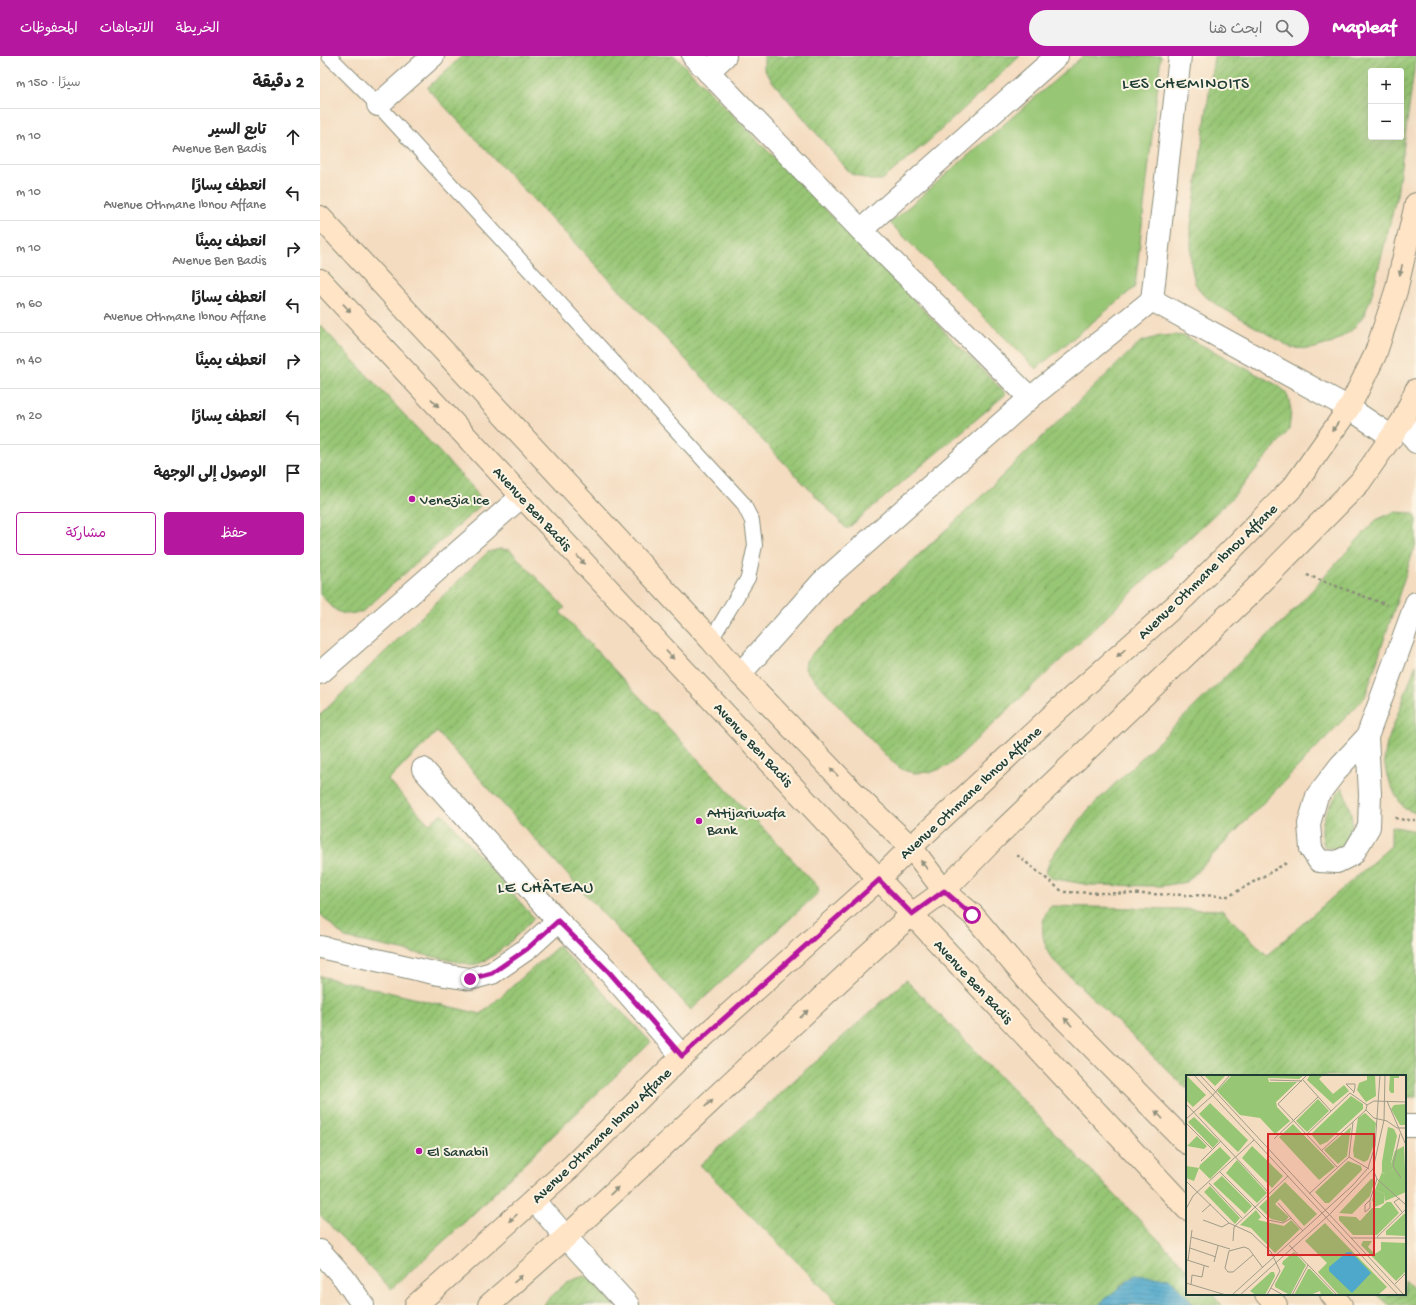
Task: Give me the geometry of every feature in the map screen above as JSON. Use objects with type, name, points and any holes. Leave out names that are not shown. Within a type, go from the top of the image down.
[{"type":"main road","name":"Avenue Othmane Ibnou Affane","points":[[416,1305],[572,1166],[682,1056],[879,880],[911,847],[1061,707],[1185,597],[1294,486],[1349,408],[1375,355],[1396,291],[1416,204]]},
{"type":"main road","points":[[320,217],[711,640],[740,674],[864,803],[911,847],[944,891],[972,915],[1034,988],[1183,1135]]},
{"type":"main road","name":"Avenue Ben Badis","points":[[320,280],[1186,1208]]},
{"type":"main road","points":[[489,1305],[566,1238],[912,914],[944,891],[994,838],[1248,596],[1360,482],[1397,428],[1416,390]]},
{"type":"main road","points":[[1267,1295],[1276,1305]]},
{"type":"main road","points":[[1332,1295],[1341,1305]]},
{"type":"street","points":[[378,105],[433,56]]},
{"type":"street","points":[[693,56],[861,230],[1030,398]]},
{"type":"street","points":[[708,72],[725,56]]},
{"type":"street","points":[[861,230],[1057,56]]},
{"type":"street","points":[[740,674],[822,582],[1030,398],[1152,300],[1180,56]]},
{"type":"street","points":[[1152,300],[1349,408],[1397,428],[1416,442]]},
{"type":"street","points":[[324,662],[522,496]]},
{"type":"street","points":[[1367,737],[1370,794],[1369,827],[1353,854],[1337,862],[1319,861],[1311,849],[1308,824],[1317,796],[1340,766],[1367,737],[1414,608]]},
{"type":"street","points":[[423,769],[558,921],[610,973],[682,1056]]},
{"type":"street","points":[[320,947],[438,974],[470,979],[492,973],[527,949],[558,921]]},
{"type":"street","points":[[534,1200],[566,1238],[628,1305]]},
{"type":"street","points":[[320,1251],[344,1278],[362,1305]]},
{"type":"lane","points":[[329,56],[378,105],[743,503],[752,521],[755,545],[748,578],[711,640]]},
{"type":"path","points":[[1279,564],[1414,608]]},
{"type":"path","points":[[994,838],[1063,892],[1229,896],[1311,849]]},
{"type":"green space","points":[[462,56],[675,56],[1006,394],[847,529],[427,88]]},
{"type":"green space","points":[[764,56],[1020,56],[930,140],[882,180],[870,180],[851,174],[772,81],[764,69]]},
{"type":"green space","points":[[1083,56],[1161,56],[1135,287],[1036,369],[890,223]]},
{"type":"green space","points":[[1214,56],[1416,56],[1397,195],[1371,298],[1364,315],[1352,330],[1333,343],[1311,349],[1292,348],[1217,305],[1202,294],[1195,283],[1191,264],[1191,226]]},
{"type":"green space","points":[[320,325],[476,491],[480,500],[480,506],[362,612],[347,614],[338,611],[320,594]]},
{"type":"green space","points":[[1160,336],[1185,336],[1277,385],[1286,392],[1291,411],[1289,430],[1232,498],[948,766],[932,772],[914,773],[903,770],[891,761],[810,675],[805,669],[806,661],[818,647],[962,515],[1140,342]]},
{"type":"green space","points":[[1394,512],[1413,513],[1416,516],[1416,543],[1365,697],[1187,882],[1161,886],[1090,885],[1050,878],[1046,872],[1050,860],[1088,810],[1292,612],[1376,520]]},
{"type":"green space","points":[[500,549],[510,550],[565,608],[560,612],[818,887],[819,892],[691,1010],[437,732],[388,780],[429,824],[442,813],[534,918],[497,953],[481,963],[473,965],[345,938],[320,914],[320,715],[488,552]]},
{"type":"green space","points":[[1416,664],[1416,813],[1405,809],[1396,796],[1387,776],[1384,760],[1387,743]]},
{"type":"green space","points":[[1342,787],[1350,810],[1352,825],[1343,845],[1333,849],[1324,846],[1322,837],[1323,822],[1328,808]]},
{"type":"green space","points":[[1391,826],[1416,831],[1416,1097],[1406,1097],[1406,1075],[1186,1075],[1186,1088],[1051,958],[1045,945],[1043,926],[1046,913],[1050,906],[1222,910],[1267,955],[1391,846]]},
{"type":"green space","points":[[558,946],[651,1042],[468,1219],[391,1289],[320,1215],[320,976],[481,1014]]},
{"type":"green space","points":[[906,980],[1186,1268],[1186,1295],[1213,1295],[1222,1305],[840,1305],[700,1165]]},
{"type":"green space","points":[[584,1276],[592,1280],[615,1305],[542,1305],[567,1282]]},
{"type":"green space","points":[[1406,1281],[1416,1291],[1416,1305],[1389,1305],[1378,1295],[1406,1295]]},
{"type":"water","points":[[1135,1275],[1170,1278],[1195,1305],[1098,1305]]},
{"type":"place","name":"Venezia Ice","points":[[412,499]]},
{"type":"place","name":"Attijariwafa Bank","points":[[699,821]]},
{"type":"place","name":"El Sanabil","points":[[419,1151]]},
{"type":"district","name":"LES CHEMINOITS","points":[[1186,82]]},
{"type":"district","name":"LE CHÂTEAU","points":[[546,886]]},
{"type":"route","points":[[470,979],[492,973],[527,949],[558,921],[610,973],[682,1056],[879,880],[912,914],[944,891],[972,915]]}]
